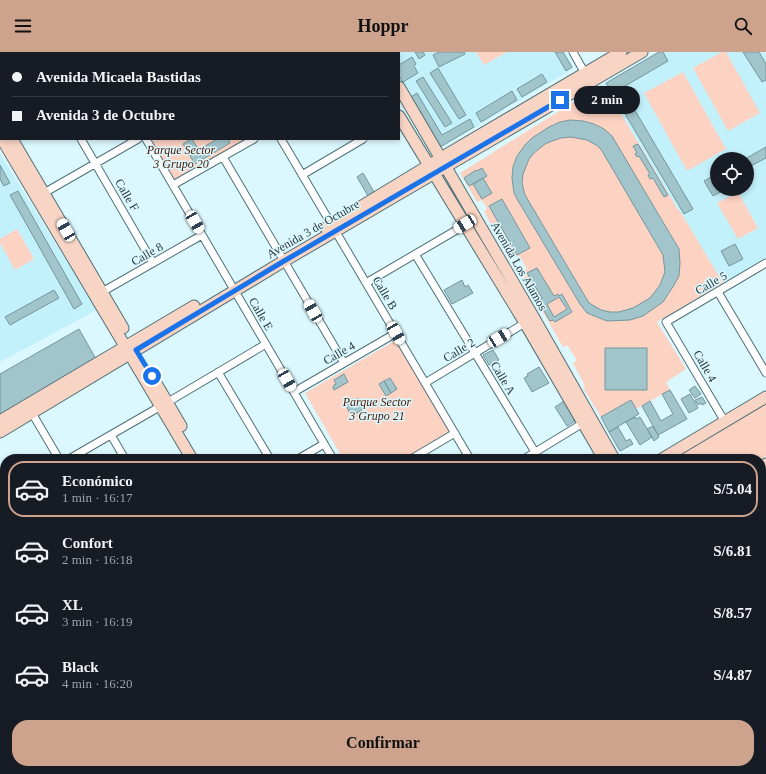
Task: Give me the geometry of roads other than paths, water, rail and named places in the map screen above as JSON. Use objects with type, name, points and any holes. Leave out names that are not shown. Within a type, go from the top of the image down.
[{"type":"street","points":[[573,52],[588,78]]},
{"type":"street","name":"Avenida 3 de Octubre","points":[[588,78],[621,52]]},
{"type":"street","name":"Avenida 3 de Octubre","points":[[0,421],[131,348],[431,169],[588,78],[642,52]]},
{"type":"street","name":"Avenida Los Alamos","points":[[400,89],[443,162],[583,416],[602,454]]},
{"type":"street","name":"Avenida Los Alamos","points":[[400,119],[583,416],[610,454]]},
{"type":"street","points":[[3,140],[164,404],[198,454]]},
{"type":"street","points":[[13,140],[102,292],[131,348]]},
{"type":"street","name":"Calle F","points":[[82,140],[153,263]]},
{"type":"street","points":[[44,193],[136,140]]},
{"type":"street","name":"Calle E","points":[[147,140],[330,454]]},
{"type":"street","points":[[173,185],[252,140]]},
{"type":"street","name":"Calle B","points":[[282,140],[467,454]]},
{"type":"street","points":[[302,175],[350,142]]},
{"type":"street","points":[[223,157],[344,363]]},
{"type":"street","points":[[366,283],[465,224]]},
{"type":"street","name":"Calle 8","points":[[102,292],[202,235]]},
{"type":"street","name":"Calle A","points":[[415,254],[535,452]]},
{"type":"street","name":"Calle 5","points":[[666,322],[766,263]]},
{"type":"street","points":[[718,292],[766,373]]},
{"type":"street","name":"Calle 4","points":[[666,322],[725,422]]},
{"type":"street","name":"Calle 2","points":[[425,383],[525,323]]},
{"type":"street","name":"Calle 4","points":[[294,392],[396,333]]},
{"type":"street","points":[[78,454],[266,344]]},
{"type":"street","name":"Avenida 3 de Octubre","points":[[0,432],[32,413],[131,348]]},
{"type":"street","points":[[218,372],[267,454]]},
{"type":"street","points":[[671,454],[766,397]]},
{"type":"street","points":[[164,404],[189,454]]},
{"type":"street","points":[[32,413],[56,454]]},
{"type":"street","points":[[532,454],[583,416]]},
{"type":"street","points":[[419,454],[455,433]]},
{"type":"street","points":[[111,435],[122,454]]},
{"type":"street","points":[[307,454],[324,444]]},
{"type":"park label","name":"Parque Sector 3 Grupo 20","points":[[181,157]]},
{"type":"park label","name":"Parque Sector 3 Grupo 21","points":[[377,409]]}]
